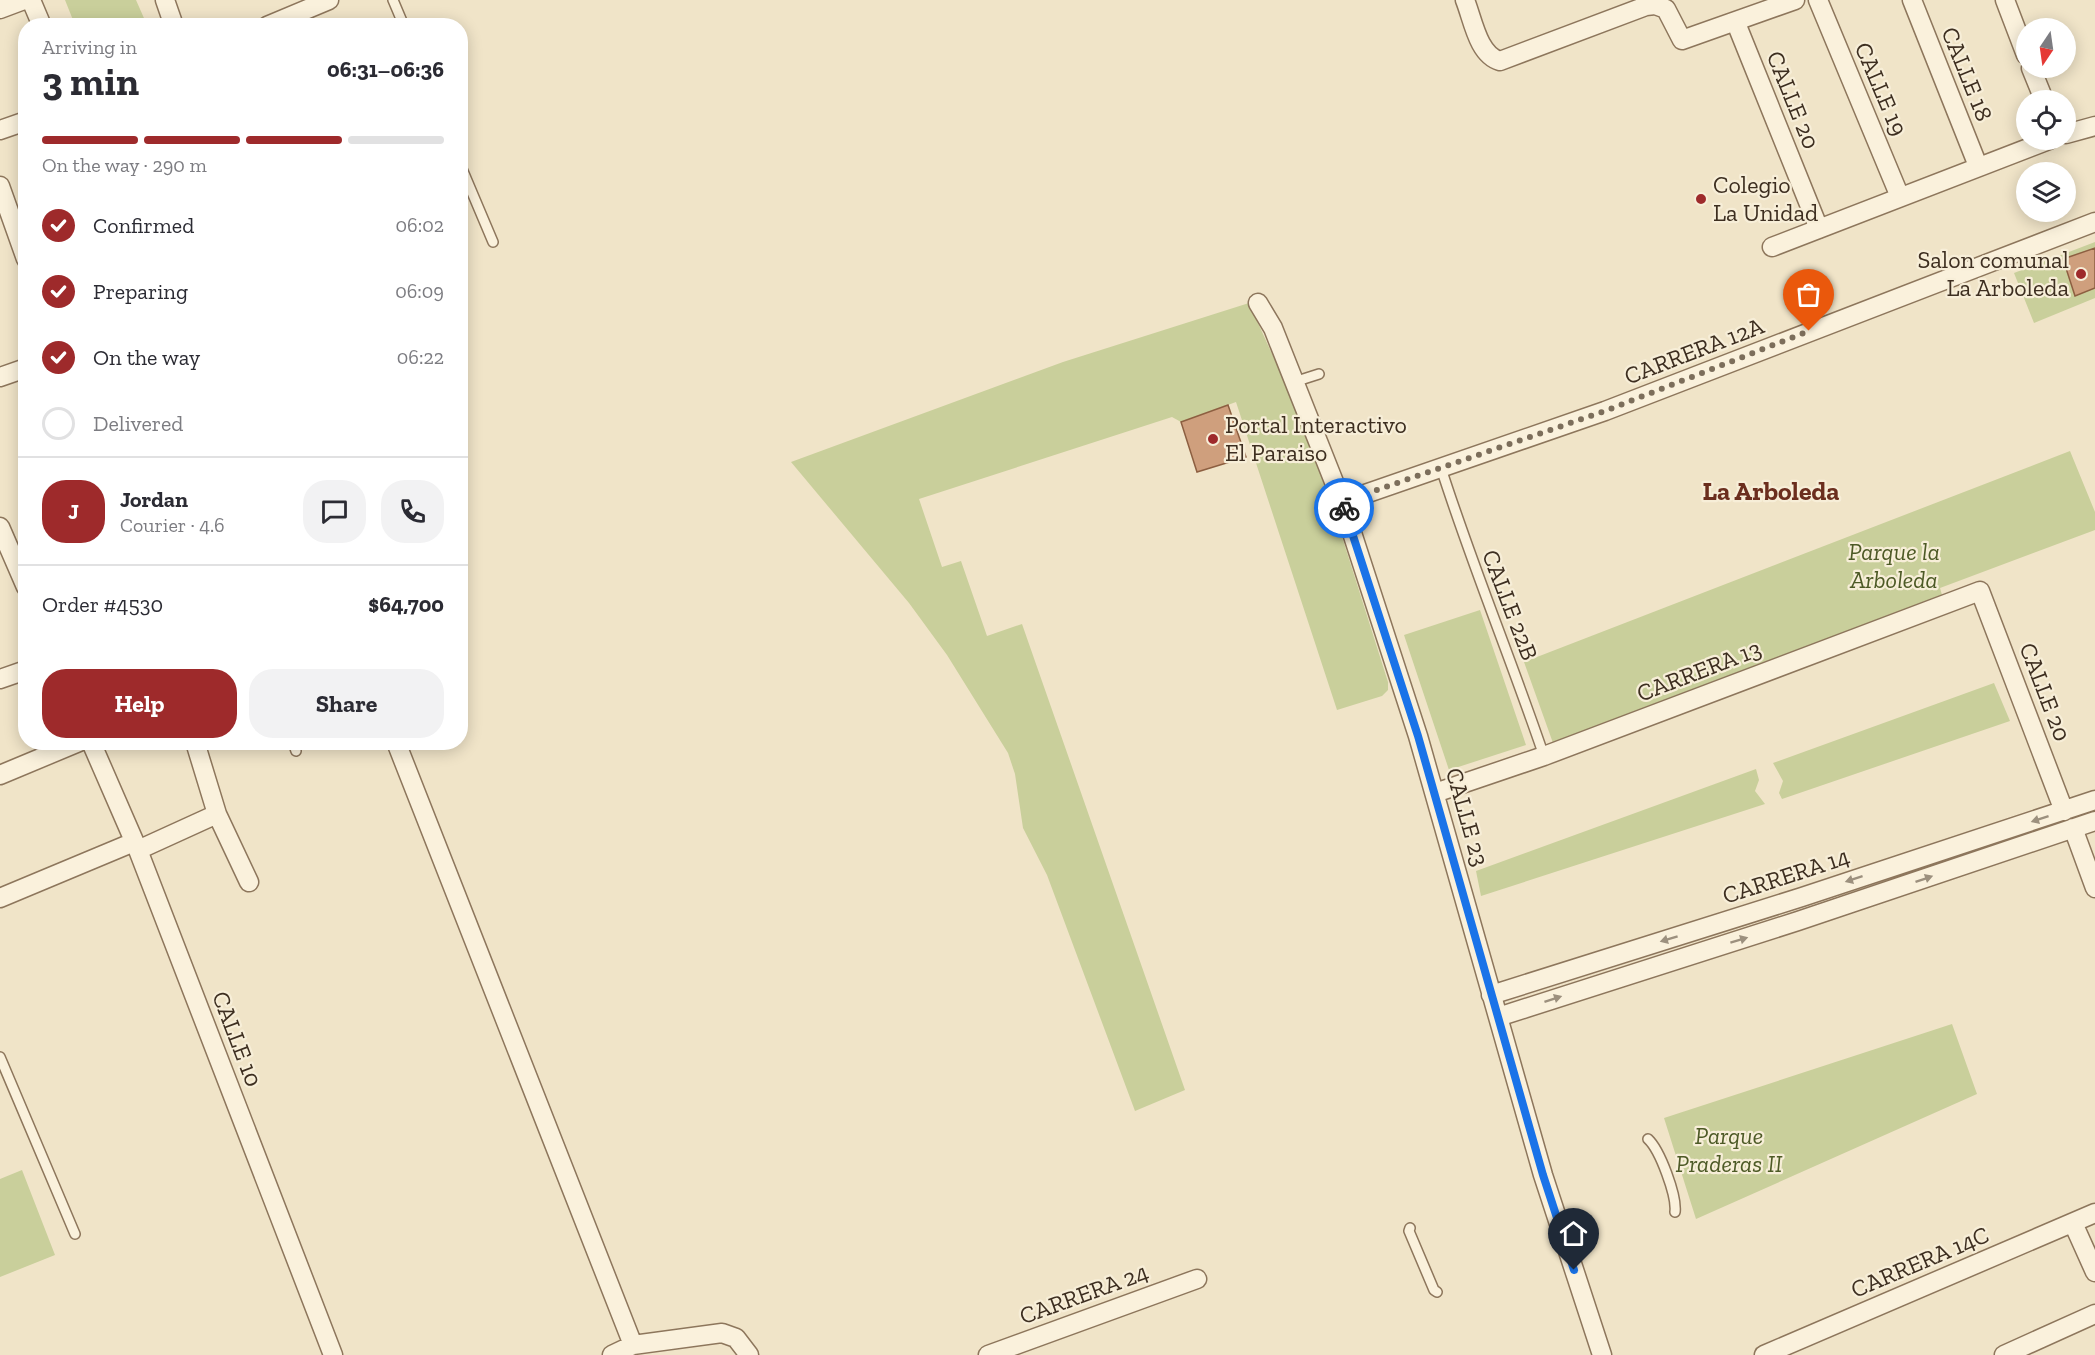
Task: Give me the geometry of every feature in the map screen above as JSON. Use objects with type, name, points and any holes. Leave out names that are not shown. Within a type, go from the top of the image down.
[{"type":"street","points":[[0,9],[24,0]]},
{"type":"street","points":[[31,0],[39,18]]},
{"type":"street","points":[[165,0],[171,18]]},
{"type":"street","points":[[292,18],[328,0]]},
{"type":"street","points":[[1465,0],[1485,51],[1492,58],[1500,61],[1646,6],[1655,5],[1666,9],[1682,40],[1736,23],[1795,0]]},
{"type":"street","name":"CALLE 19","points":[[1818,0],[1900,197]]},
{"type":"street","name":"CALLE 18","points":[[1912,0],[1978,166]]},
{"type":"street","points":[[2005,0],[2016,29]]},
{"type":"street","name":"CALLE 20","points":[[1736,23],[1819,229]]},
{"type":"street","points":[[0,130],[18,124]]},
{"type":"street","points":[[2076,131],[2095,126]]},
{"type":"street","points":[[1772,247],[2022,150]]},
{"type":"street","points":[[0,186],[18,237]]},
{"type":"street","name":"CARRERA 12A","points":[[1342,502],[1605,411],[2095,222]]},
{"type":"street","name":"CALLE 23","points":[[1258,303],[1273,328],[1342,502],[1435,793],[1543,1175],[1602,1355]]},
{"type":"street","points":[[0,377],[18,371]]},
{"type":"street","points":[[0,527],[18,569]]},
{"type":"street","name":"CALLE 20","points":[[1980,591],[2064,811]]},
{"type":"street","name":"CARRERA 13","points":[[1435,793],[1544,756],[1980,591]]},
{"type":"street","points":[[0,679],[18,673]]},
{"type":"street","points":[[0,775],[60,750]]},
{"type":"street","name":"CALLE 10","points":[[94,750],[136,846],[333,1355]]},
{"type":"street","points":[[197,750],[217,814],[249,882]]},
{"type":"street","points":[[399,750],[633,1345]]},
{"type":"street","name":"CARRERA 14","points":[[1491,995],[2095,800]]},
{"type":"street","points":[[0,898],[217,814]]},
{"type":"street","name":"CARRERA 14","points":[[1498,1017],[1798,921],[2095,821]]},
{"type":"street","points":[[2073,828],[2095,888]]},
{"type":"street","name":"CARRERA 14C","points":[[1764,1355],[1797,1348],[2095,1213]]},
{"type":"street","points":[[2073,1223],[2095,1272]]},
{"type":"street","name":"CARRERA 24","points":[[988,1355],[1197,1278]]},
{"type":"street","points":[[2004,1355],[2095,1314]]},
{"type":"street","points":[[612,1355],[633,1345],[722,1333],[736,1338],[749,1355]]},
{"type":"lane","points":[[393,0],[401,18]]},
{"type":"lane","points":[[468,183],[493,242]]},
{"type":"lane","points":[[1294,382],[1319,374]]},
{"type":"lane","name":"CALLE 22B","points":[[1441,468],[1467,547],[1511,659],[1544,756]]},
{"type":"lane","points":[[0,1057],[75,1234]]},
{"type":"lane","points":[[1648,1139],[1654,1144],[1667,1176],[1676,1212]]},
{"type":"lane","points":[[1410,1228],[1409,1232],[1434,1290],[1437,1292]]},
{"type":"green space","points":[[65,0],[136,0],[144,18],[72,18]]},
{"type":"green space","points":[[2095,242],[2095,298],[2034,323],[2014,273]]},
{"type":"green space","points":[[1249,303],[1286,385],[1331,502],[1388,682],[1388,690],[1382,696],[1337,710],[1236,402],[1181,422],[1172,417],[919,499],[942,567],[961,561],[987,636],[1022,624],[1185,1090],[1135,1111],[1047,875],[1023,828],[1015,774],[1008,753],[947,655],[909,603],[791,462],[1063,362]]},
{"type":"green space","name":"Parque la Arboleda","points":[[2070,451],[2095,512],[2095,530],[1940,588],[1942,595],[1553,743],[1524,662]]},
{"type":"green space","points":[[1480,610],[1526,745],[1449,770],[1404,635]]},
{"type":"green space","points":[[1994,683],[2010,721],[1782,799],[1779,793],[1783,781],[1773,763]]},
{"type":"green space","points":[[1756,769],[1759,780],[1755,791],[1765,804],[1481,896],[1476,871]]},
{"type":"green space","name":"Parque Praderas II","points":[[1952,1024],[1977,1094],[1696,1219],[1664,1118]]},
{"type":"green space","points":[[22,1170],[55,1255],[0,1277],[0,1179]]},
{"type":"building","name":"Salon comunal La Arboleda","points":[[2095,248],[2095,288],[2075,296],[2063,259]]},
{"type":"building","name":"Portal Interactivo El Paraiso","points":[[1228,405],[1246,457],[1197,472],[1181,422]]},
{"type":"way so far","points":[[1344,508],[1342,502],[1605,411],[1809,331]]},
{"type":"place","name":"Colegio La Unidad","points":[[1701,199]]},
{"type":"place","name":"Salon comunal La Arboleda","points":[[2081,274]]},
{"type":"place","name":"Portal Interactivo El Paraiso","points":[[1213,439]]},
{"type":"district","name":"La Arboleda","points":[[1771,491]]},
{"type":"route","points":[[1344,508],[1418,736],[1543,1175],[1574,1270]]}]
